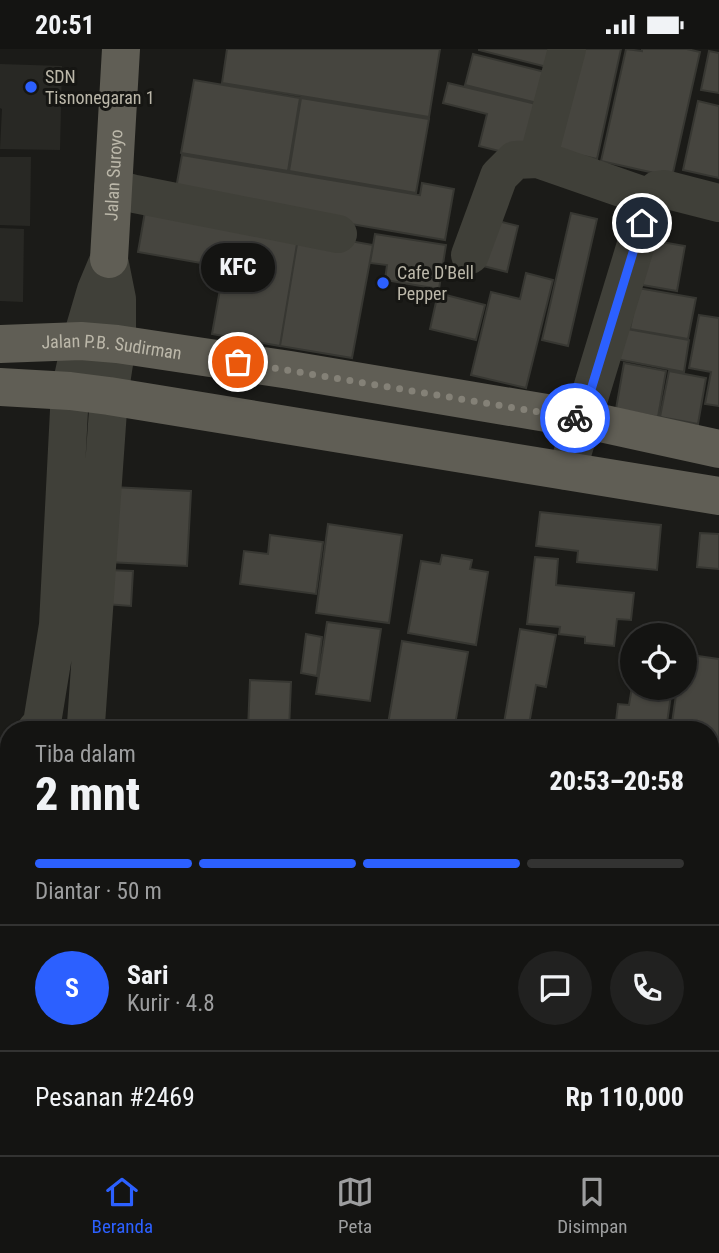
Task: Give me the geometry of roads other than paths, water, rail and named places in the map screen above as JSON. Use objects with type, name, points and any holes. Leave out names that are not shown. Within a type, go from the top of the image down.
[{"type":"main road","name":"Jalan Suroyo","points":[[109,259],[121,49]]},
{"type":"main road","name":"Jalan P.B. Sudirman","points":[[0,344],[99,342],[290,370],[582,419],[719,449]]},
{"type":"main road","points":[[0,387],[109,396],[719,496]]},
{"type":"street","points":[[538,159],[567,49]]},
{"type":"street","points":[[470,255],[499,176],[515,160],[538,159],[650,198]]},
{"type":"street","points":[[113,188],[338,234]]},
{"type":"street","points":[[566,471],[650,198],[657,190],[664,189],[719,203]]},
{"type":"street","name":"Jalan Suroyo","points":[[99,342],[96,290],[109,259]]},
{"type":"street","points":[[87,721],[76,623],[70,391],[99,342]]},
{"type":"street","points":[[41,721],[76,623],[109,396],[99,342]]},
{"type":"place","name":"SDN Tisnonegaran 1","points":[[31,87]]},
{"type":"place","name":"Cafe D'Bell Pepper","points":[[383,283]]},
{"type":"place","name":"KFC","points":[[238,362]]}]
